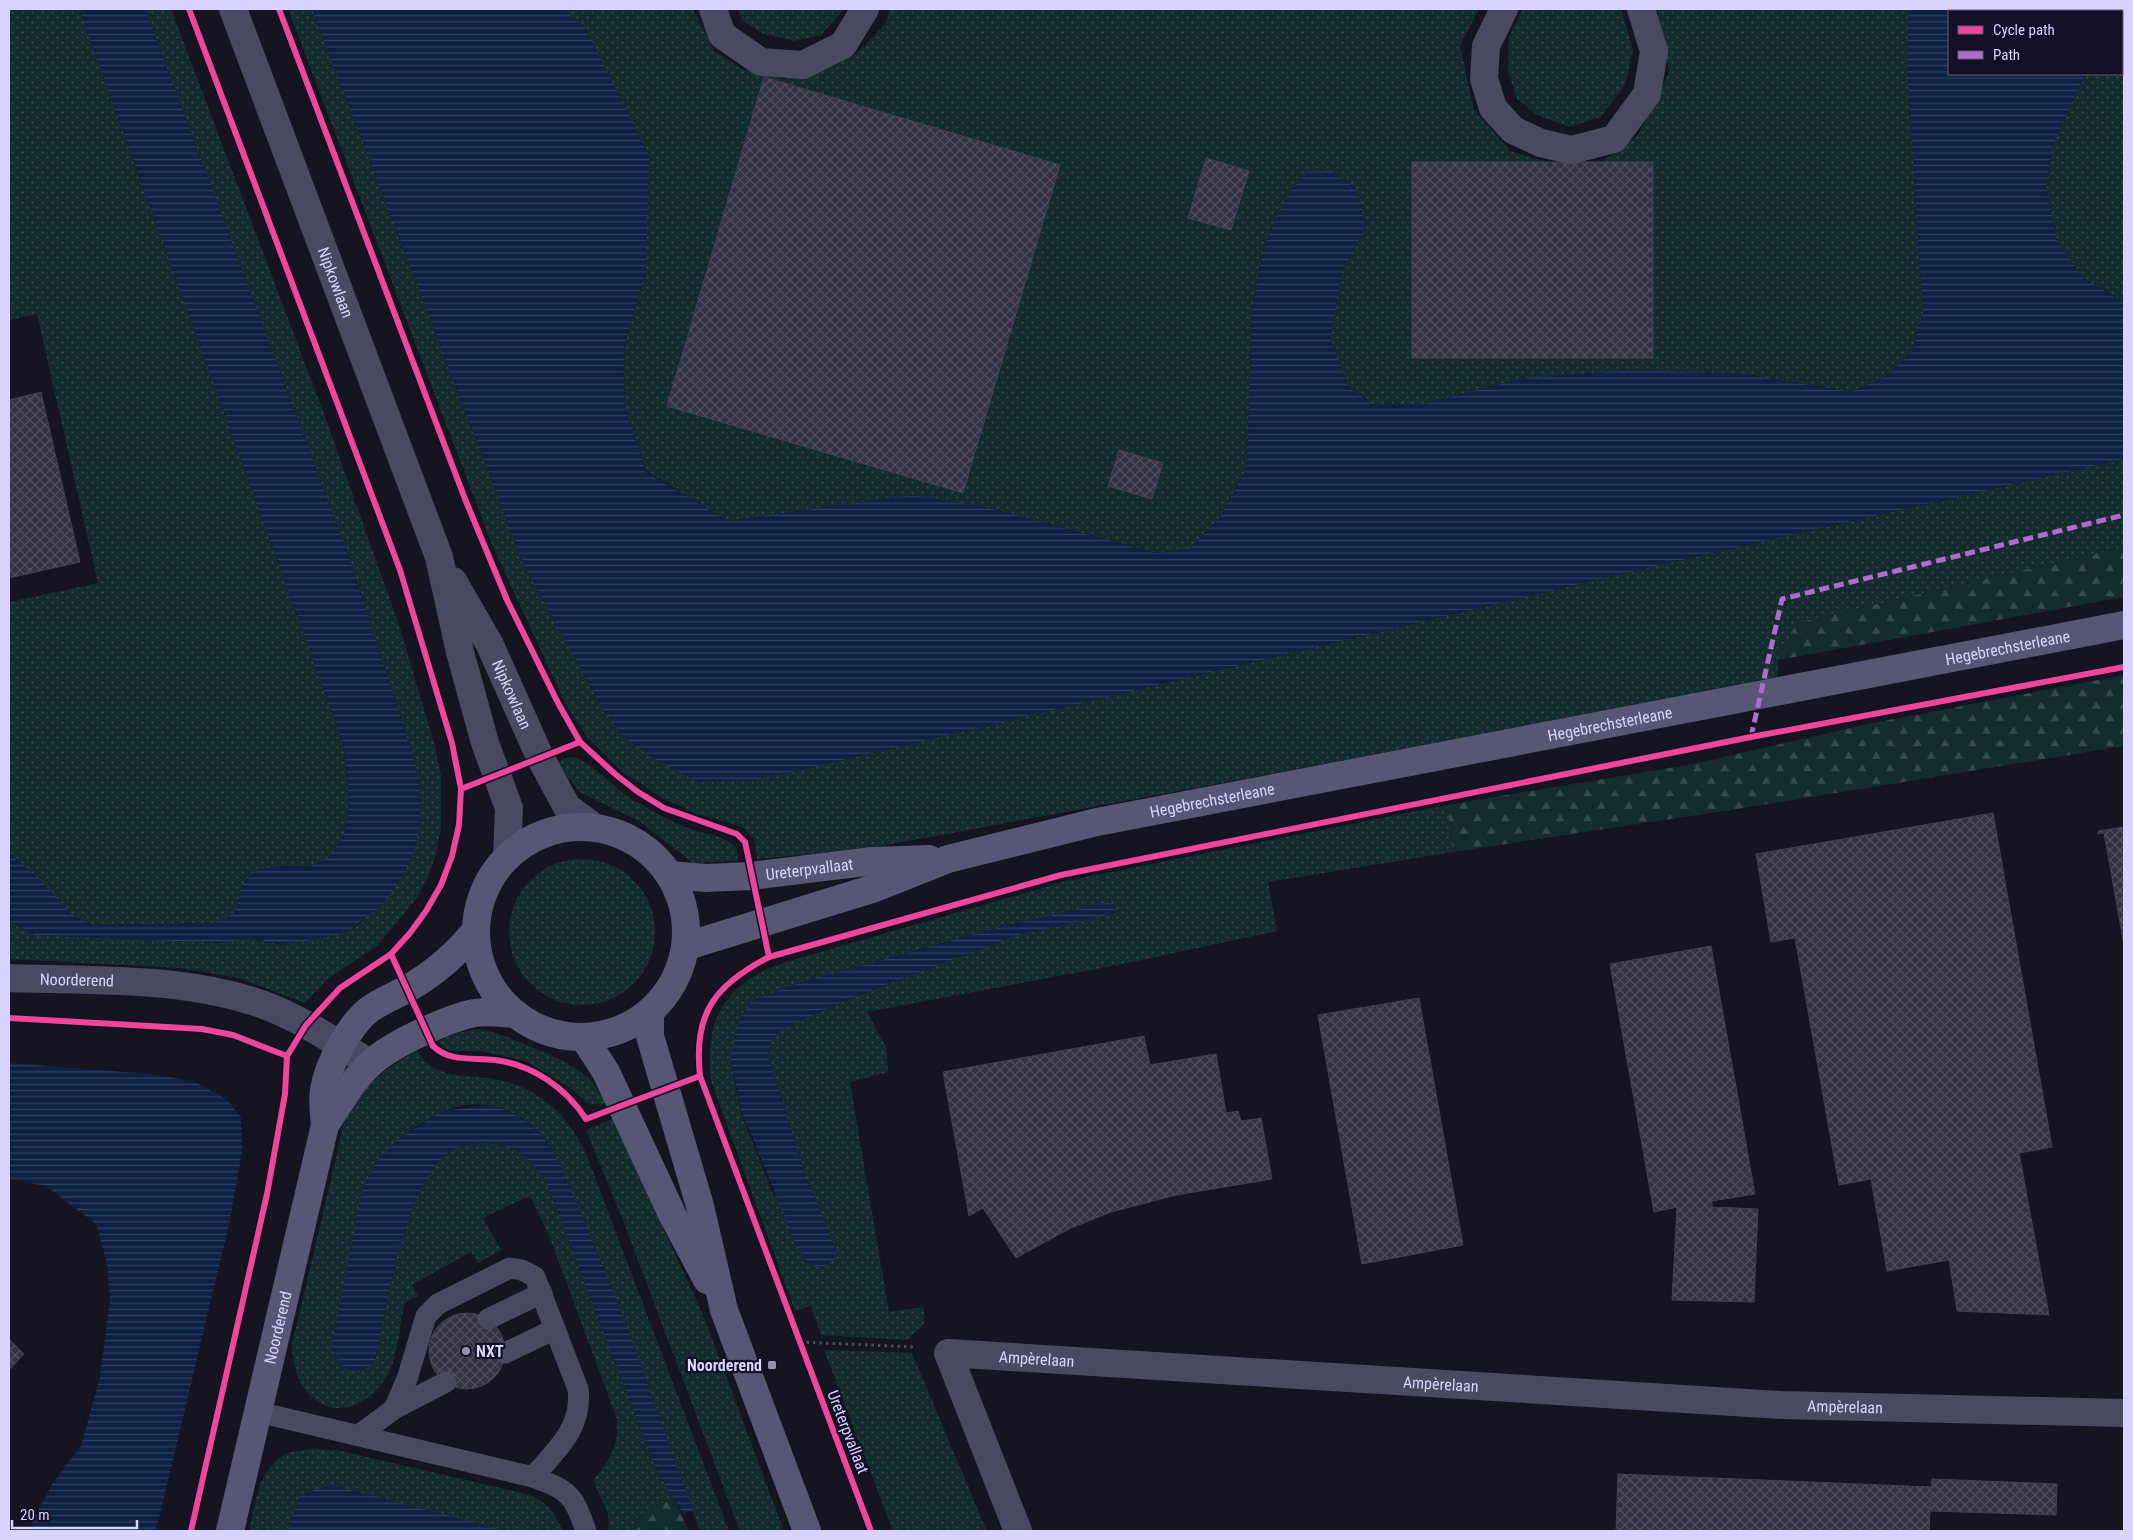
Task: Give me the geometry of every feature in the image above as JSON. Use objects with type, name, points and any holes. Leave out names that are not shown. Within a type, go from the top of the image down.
[{"type":"street","name":"Nipkowlaan","points":[[233,9],[439,557],[460,652],[486,743],[509,808],[507,858]]},
{"type":"street","points":[[713,9],[722,35],[761,62],[803,65],[843,46],[865,9]]},
{"type":"street","points":[[1504,9],[1486,46],[1484,79],[1493,108],[1513,130],[1541,143],[1571,150],[1614,139],[1647,94],[1654,51],[1641,9]]},
{"type":"street","name":"Nipkowlaan","points":[[439,557],[490,645],[540,757],[567,807],[591,825]]},
{"type":"street","name":"Hegebrechsterleane","points":[[1096,822],[2124,625]]},
{"type":"street","name":"Ureterpvallaat","points":[[687,946],[875,888],[948,859],[1096,822]]},
{"type":"street","points":[[569,825],[591,825],[618,832],[645,848],[670,875],[686,911],[687,946],[680,969],[670,989],[650,1012],[621,1030],[584,1038],[553,1035],[531,1025],[495,994],[482,973],[477,952],[476,930],[483,894],[493,875],[507,858],[524,843],[544,832],[569,825]]},
{"type":"street","name":"Ureterpvallaat","points":[[670,875],[706,878],[751,876],[873,861],[948,859]]},
{"type":"street","name":"Noorderend","points":[[230,1531],[324,1125],[324,1091],[342,1046],[358,1020],[368,1011],[435,972],[460,951],[476,930]]},
{"type":"street","name":"Noorderend","points":[[9,978],[179,985],[226,994],[286,1014],[370,1063]]},
{"type":"street","points":[[650,1012],[650,1036],[700,1206],[724,1310],[807,1531]]},
{"type":"street","name":"Noorderend","points":[[324,1125],[370,1063],[389,1050],[457,1017],[476,1013],[516,1014]]},
{"type":"street","points":[[584,1038],[606,1072],[672,1214],[724,1310]]},
{"type":"street","points":[[948,1353],[1018,1531]]},
{"type":"street","name":"Ampèrelaan","points":[[948,1353],[1781,1406],[2124,1413]]},
{"type":"lane","points":[[394,1408],[421,1352],[426,1316],[438,1304],[510,1268],[522,1270],[535,1277],[542,1293],[578,1389],[580,1406],[567,1436],[533,1477]]},
{"type":"lane","points":[[488,1319],[542,1293]]},
{"type":"lane","points":[[505,1353],[555,1329]]},
{"type":"lane","points":[[359,1435],[394,1408],[446,1382]]},
{"type":"lane","points":[[258,1412],[533,1477],[567,1492],[574,1502],[586,1531]]},
{"type":"path","points":[[796,1333],[803,1351]]},
{"type":"path","points":[[800,1342],[910,1346],[948,1353]]},
{"type":"green space","points":[[9,9],[79,9],[342,740],[348,790],[348,810],[340,844],[330,857],[316,864],[270,869],[244,884],[236,909],[229,917],[215,923],[92,925],[71,914],[45,885],[9,853],[9,602],[98,583],[37,314],[9,320]]},
{"type":"green space","points":[[145,9],[171,9],[326,419],[400,628],[434,742],[441,775],[441,828],[436,855],[427,879],[416,899],[378,945],[326,980],[305,1003],[239,978],[180,968],[9,959],[9,921],[35,935],[221,943],[252,938],[268,943],[335,936],[360,924],[410,859],[416,843],[420,813],[419,786],[415,762],[349,557]]},
{"type":"green space","points":[[288,9],[312,9],[523,563],[605,713],[625,738],[660,762],[753,780],[1668,563],[2124,459],[2124,547],[1797,623],[1778,660],[1778,680],[865,849],[757,859],[755,840],[743,827],[697,814],[662,798],[620,770],[587,737],[565,703],[491,542]]},
{"type":"green space","points":[[562,9],[693,9],[714,51],[742,69],[783,79],[824,71],[856,54],[886,23],[890,9],[1479,9],[1460,46],[1474,110],[1510,151],[1557,165],[1603,161],[1636,137],[1656,103],[1669,71],[1657,9],[1909,9],[1907,62],[1923,313],[1912,352],[1886,376],[1852,392],[1745,374],[1631,370],[1520,379],[1424,404],[1374,405],[1349,388],[1330,338],[1342,270],[1363,234],[1265,243],[1252,309],[1247,467],[1219,519],[1190,549],[1156,553],[985,507],[912,495],[728,521],[646,471],[625,408],[623,351],[646,270]]},
{"type":"green space","points":[[737,9],[844,9],[821,35],[794,41],[764,34],[742,20]]},
{"type":"green space","points":[[1523,9],[1621,9],[1633,50],[1625,85],[1600,117],[1570,127],[1537,115],[1517,99],[1508,71],[1509,37]]},
{"type":"green space","points":[[2124,9],[2124,302],[2083,278],[2057,242],[2046,187],[2052,147],[2085,75],[2123,75],[2123,10],[2118,10]]},
{"type":"green space","points":[[2124,547],[2124,597],[1778,660],[1796,623]]},
{"type":"green space","points":[[2124,675],[2124,746],[1750,807],[1453,852],[1447,805],[1693,764],[1868,724]]},
{"type":"green space","points":[[571,757],[585,762],[633,800],[660,815],[688,828],[726,840],[737,849],[738,861],[693,863],[639,821],[580,792],[563,771],[558,761]]},
{"type":"green space","points":[[1447,805],[1453,852],[1268,882],[1277,931],[1128,963],[867,1012],[886,1047],[888,1072],[850,1082],[889,1312],[924,1307],[924,1324],[907,1340],[821,1335],[811,1306],[795,1311],[711,1081],[711,1039],[723,1006],[734,992],[748,980],[765,970],[786,962],[1066,881]],"holes":[[[1109,902],[1116,913],[1014,936],[844,1001],[779,1031],[770,1043],[768,1056],[806,1177],[836,1250],[773,1194],[741,1113],[731,1061],[754,1000],[796,984],[993,929]]]},
{"type":"green space","points":[[582,859],[610,865],[633,881],[649,904],[655,932],[649,960],[633,983],[610,999],[582,1005],[554,999],[531,983],[515,960],[509,932],[515,904],[531,881],[554,865]]},
{"type":"green space","points":[[477,1029],[492,1032],[534,1048],[575,1068],[591,1081],[606,1102],[600,1105],[589,1104],[566,1085],[526,1061],[481,1051],[451,1051],[438,1041],[450,1035]]},
{"type":"green space","points":[[417,1051],[434,1068],[444,1072],[500,1080],[528,1090],[551,1105],[578,1138],[585,1151],[729,1531],[700,1531],[626,1327],[559,1163],[540,1133],[510,1112],[488,1105],[467,1105],[447,1110],[409,1132],[375,1164],[340,1364],[350,1369],[359,1370],[375,1360],[400,1246],[422,1187],[436,1165],[452,1150],[464,1145],[495,1143],[504,1145],[527,1159],[546,1181],[656,1469],[674,1499],[648,1509],[638,1518],[632,1531],[609,1531],[608,1514],[593,1480],[609,1459],[615,1445],[617,1419],[548,1233],[530,1196],[483,1218],[501,1250],[478,1263],[471,1252],[412,1285],[418,1296],[404,1304],[392,1366],[375,1391],[360,1403],[344,1408],[328,1406],[314,1399],[303,1386],[295,1368],[292,1345],[344,1123],[357,1100],[374,1081],[394,1065]]},
{"type":"green space","points":[[613,1119],[704,1317],[784,1531],[740,1531],[622,1218],[586,1130]]},
{"type":"green space","points":[[824,1350],[912,1353],[987,1531],[893,1531]]},
{"type":"green space","points":[[308,1449],[337,1450],[530,1495],[542,1502],[550,1510],[563,1531],[488,1531],[495,1528],[300,1495],[287,1531],[249,1531],[259,1488],[269,1469],[285,1454]]},
{"type":"green space","points":[[674,1499],[689,1531],[632,1531],[638,1518],[648,1509]]},
{"type":"water","points":[[79,9],[145,9],[349,557],[415,763],[419,786],[420,813],[416,844],[403,876],[380,907],[348,931],[335,936],[281,945],[252,938],[221,943],[35,935],[9,921],[9,853],[45,885],[71,914],[92,925],[215,923],[233,913],[245,881],[257,871],[269,868],[303,867],[322,861],[335,850],[344,835],[348,816],[349,796],[342,740]]},
{"type":"water","points":[[312,9],[562,9],[585,27],[649,156],[646,270],[623,351],[625,408],[646,472],[728,521],[912,495],[985,507],[1156,553],[1190,549],[1219,519],[1247,467],[1252,309],[1265,243],[1289,193],[1307,172],[1333,171],[1355,188],[1362,205],[1363,234],[1342,270],[1330,338],[1349,388],[1374,405],[1424,404],[1520,379],[1631,370],[1745,374],[1852,392],[1886,376],[1912,352],[1923,313],[1907,62],[1909,9],[2118,9],[1948,10],[1948,75],[2085,75],[2052,147],[2046,188],[2057,242],[2083,278],[2124,302],[2124,459],[1668,563],[753,780],[699,782],[660,762],[625,738],[605,713],[523,563]]},
{"type":"water","points":[[1109,902],[1115,908],[1116,913],[1014,936],[844,1001],[779,1031],[770,1043],[768,1057],[806,1177],[836,1250],[834,1260],[823,1267],[816,1267],[807,1261],[796,1244],[742,1113],[731,1061],[734,1038],[742,1014],[754,1000],[796,984],[993,929]]},
{"type":"water","points":[[9,1063],[150,1074],[193,1081],[226,1099],[241,1117],[242,1152],[230,1220],[156,1531],[33,1531],[32,1522],[54,1481],[81,1446],[100,1377],[110,1299],[107,1263],[96,1224],[46,1186],[9,1179]]},
{"type":"water","points":[[489,1105],[505,1110],[527,1122],[539,1133],[557,1158],[613,1291],[693,1511],[683,1514],[656,1469],[546,1181],[527,1159],[513,1149],[495,1143],[464,1145],[452,1150],[436,1165],[422,1187],[400,1246],[375,1360],[370,1367],[353,1372],[340,1364],[331,1349],[362,1190],[375,1164],[397,1140],[442,1111]]},
{"type":"water","points":[[330,1485],[496,1528],[488,1531],[287,1531],[300,1495]]},
{"type":"building","points":[[764,77],[1060,165],[963,493],[667,406]]},
{"type":"building","points":[[1206,158],[1249,171],[1231,230],[1188,218]]},
{"type":"building","points":[[1412,162],[1653,162],[1653,358],[1412,358]]},
{"type":"building","points":[[41,392],[80,562],[9,578],[9,400]]},
{"type":"building","points":[[1119,450],[1163,463],[1152,499],[1108,486]]},
{"type":"building","points":[[1993,813],[2052,1147],[2019,1153],[2049,1315],[1957,1311],[1949,1260],[1887,1271],[1871,1179],[1839,1185],[1795,938],[1771,942],[1756,854]]},
{"type":"building","points":[[2124,827],[2124,945],[2104,833],[2098,834],[2098,831]]},
{"type":"building","points":[[1711,946],[1755,1194],[1712,1201],[1712,1207],[1758,1209],[1754,1302],[1672,1300],[1677,1207],[1654,1212],[1610,964]]},
{"type":"building","points":[[1419,998],[1463,1245],[1362,1264],[1318,1015]]},
{"type":"building","points":[[1144,1036],[1150,1065],[1216,1054],[1226,1113],[1238,1111],[1241,1121],[1261,1118],[1272,1179],[1176,1195],[1111,1212],[1071,1228],[1016,1258],[983,1208],[969,1216],[943,1072]]},
{"type":"building","points":[[467,1313],[482,1316],[494,1324],[502,1336],[505,1351],[502,1366],[494,1378],[482,1386],[467,1389],[452,1386],[440,1378],[432,1366],[429,1351],[432,1336],[440,1324],[452,1316]]},
{"type":"building","points":[[9,1339],[24,1354],[9,1370]]},
{"type":"building","points":[[1618,1474],[1931,1487],[1929,1531],[1616,1531]]},
{"type":"building","points":[[1932,1479],[2057,1484],[2056,1515],[1930,1511]]},
{"type":"marked path","points":[[1751,737],[1782,599],[2124,515]]},
{"type":"cycle path","points":[[189,9],[400,570],[452,743],[461,789],[459,825],[452,856],[441,885],[426,911],[391,954],[340,988],[306,1025],[287,1056],[285,1094],[267,1194],[191,1531]]},
{"type":"cycle path","points":[[279,9],[465,499],[507,600],[558,703],[580,742],[638,792],[664,808],[737,834],[745,842],[769,957]]},
{"type":"cycle path","points":[[871,1531],[700,1076],[700,1035],[705,1018],[712,1003],[734,979],[769,957],[1061,875],[1751,737],[2124,667]]},
{"type":"cycle path","points":[[461,789],[580,742]]},
{"type":"cycle path","points":[[391,954],[433,1046],[447,1055],[495,1060],[522,1067],[535,1073],[569,1097],[586,1119],[700,1076]]},
{"type":"cycle path","points":[[9,1018],[202,1029],[233,1035],[287,1056]]},
{"type":"place","name":"NXT","points":[[466,1351]]},
{"type":"place","name":"Noorderend","points":[[772,1365]]}]
